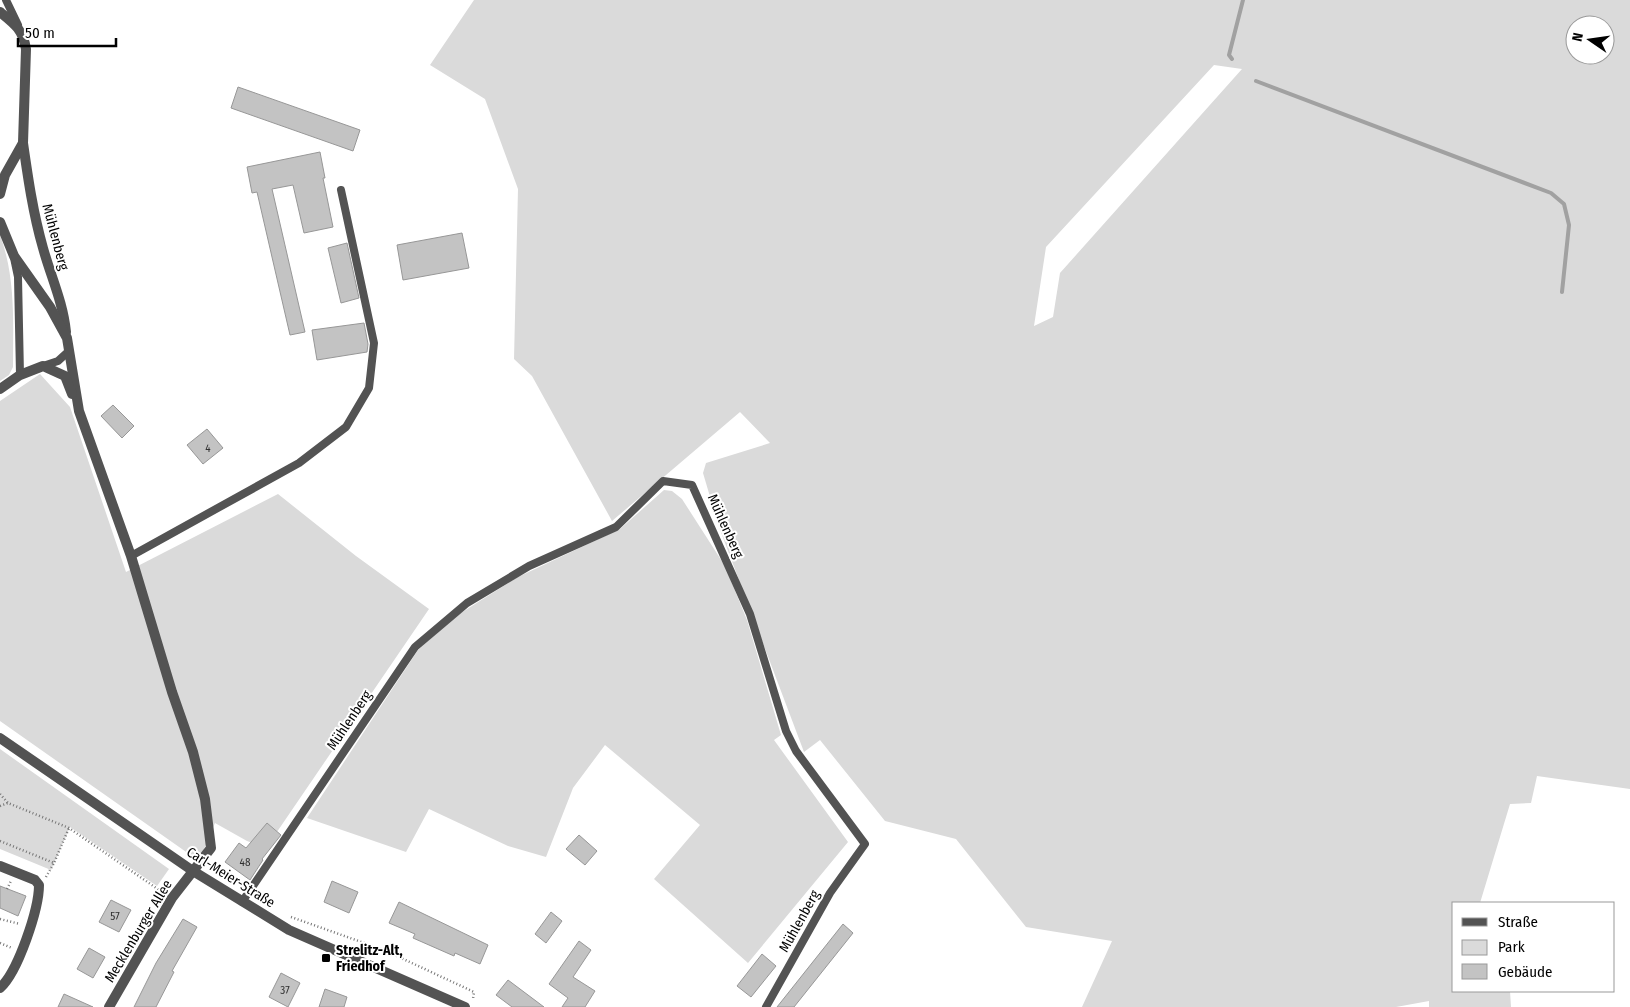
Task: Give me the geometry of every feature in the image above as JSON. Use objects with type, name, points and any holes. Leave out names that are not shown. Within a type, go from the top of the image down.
[{"type":"street","points":[[0,12],[19,27]]},
{"type":"street","name":"Mühlenberg","points":[[19,27],[24,36],[26,49],[24,143],[30,193],[43,248],[63,307],[79,411]]},
{"type":"street","name":"Mühlenberg","points":[[0,194],[5,175],[24,143]]},
{"type":"street","name":"Mühlenberg","points":[[0,222],[14,256],[50,307],[67,338]]},
{"type":"street","points":[[0,389],[20,375],[43,366]]},
{"type":"street","name":"Mühlenberg","points":[[43,366],[65,376],[79,411],[131,556],[172,692],[193,752],[205,799],[211,848],[193,871]]},
{"type":"street","name":"Carl-Meier-Straße","points":[[0,738],[193,871],[297,934],[465,1007]]},
{"type":"street","points":[[0,866],[35,880],[39,885],[39,899],[15,969],[8,982],[0,988]]},
{"type":"street","name":"Mecklenburger Allee","points":[[110,1007],[172,898],[193,871]]},
{"type":"lane","points":[[6,0],[19,27]]},
{"type":"lane","points":[[131,556],[299,463],[346,427],[369,388],[374,342],[341,190]]},
{"type":"lane","points":[[14,256],[18,277],[20,375]]},
{"type":"lane","points":[[43,366],[58,361],[69,351]]},
{"type":"lane","name":"Mühlenberg","points":[[242,902],[415,647],[467,603],[529,566],[616,527],[663,481],[692,485],[750,614],[786,731],[796,751],[865,844],[830,893],[766,1007]]},
{"type":"path","points":[[0,794],[8,803],[69,828],[156,888]]},
{"type":"path","points":[[0,806],[8,803]]},
{"type":"path","points":[[0,841],[54,864],[69,828]]},
{"type":"path","points":[[289,916],[384,950],[474,992],[472,1007]]},
{"type":"path","points":[[0,918],[26,924]]},
{"type":"path","points":[[0,943],[17,949]]},
{"type":"green space","points":[[474,0],[1630,0],[1630,789],[1537,776],[1531,803],[1510,804],[1480,902],[1452,902],[1452,992],[1510,992],[1511,1007],[1429,1007],[1429,1001],[1396,1007],[1082,1007],[1112,941],[1026,927],[956,839],[885,821],[820,740],[804,752],[719,527],[703,473],[706,463],[770,443],[740,412],[612,521],[532,376],[514,359],[518,189],[485,99],[430,65]],"holes":[[[1214,65],[1242,69],[1060,273],[1053,317],[1034,326],[1046,247]]]},
{"type":"green space","points":[[0,235],[9,268],[13,301],[13,367],[9,375],[0,381]]},
{"type":"green space","points":[[40,374],[70,407],[126,572],[278,494],[356,556],[429,609],[266,848],[247,841],[215,823],[199,861],[0,721],[0,401]]},
{"type":"green space","points":[[664,490],[672,491],[682,499],[725,566],[747,620],[781,735],[774,740],[848,842],[748,963],[654,879],[700,825],[605,745],[573,788],[546,857],[508,846],[429,809],[406,852],[307,818],[418,650],[456,616],[518,577],[620,529]]},
{"type":"green space","points":[[0,749],[169,869],[157,886],[70,827],[51,870],[0,849]]},
{"type":"building","points":[[238,87],[360,130],[353,151],[231,108]]},
{"type":"building","points":[[320,152],[333,227],[304,233],[293,185],[272,189],[305,332],[290,335],[257,192],[252,193],[247,167]]},
{"type":"building","points":[[462,233],[469,268],[403,280],[397,245]]},
{"type":"building","points":[[347,243],[359,298],[341,303],[328,248]]},
{"type":"building","points":[[364,323],[368,344],[367,352],[317,360],[312,330]]},
{"type":"building","points":[[113,405],[134,426],[122,438],[101,416]]},
{"type":"building","points":[[207,429],[223,448],[203,464],[187,445]]},
{"type":"building","points":[[267,823],[281,835],[262,859],[250,880],[225,862],[239,843],[246,848]]},
{"type":"building","points":[[579,835],[597,851],[585,865],[566,849]]},
{"type":"building","points":[[332,881],[358,892],[349,913],[324,902]]},
{"type":"building","points":[[0,886],[26,896],[18,916],[0,908]]},
{"type":"building","points":[[111,900],[131,910],[119,932],[99,922]]},
{"type":"building","points":[[399,902],[488,945],[480,964],[455,953],[454,956],[413,938],[415,934],[389,923]]},
{"type":"building","points":[[551,912],[562,921],[546,943],[535,934]]},
{"type":"building","points":[[183,919],[197,927],[172,971],[174,972],[156,1007],[134,1007],[156,963]]},
{"type":"building","points":[[843,924],[853,933],[794,1007],[777,1007]]},
{"type":"building","points":[[579,941],[591,950],[573,977],[595,991],[585,1007],[562,1007],[568,998],[549,984]]},
{"type":"building","points":[[89,948],[105,957],[93,978],[77,969]]},
{"type":"building","points":[[762,954],[776,966],[751,997],[737,986]]},
{"type":"building","points":[[281,973],[300,983],[288,1007],[269,997]]},
{"type":"building","points":[[508,980],[544,1007],[512,1007],[496,995]]},
{"type":"building","points":[[325,989],[347,997],[344,1007],[319,1007]]},
{"type":"building","points":[[64,994],[93,1007],[58,1007]]},
{"type":"waterway","points":[[1232,59],[1229,55],[1243,0]]},
{"type":"waterway","points":[[1256,81],[1551,193],[1564,204],[1569,225],[1562,292]]},
{"type":"place","name":"Strelitz-Alt, Friedhof","points":[[326,958]]}]
